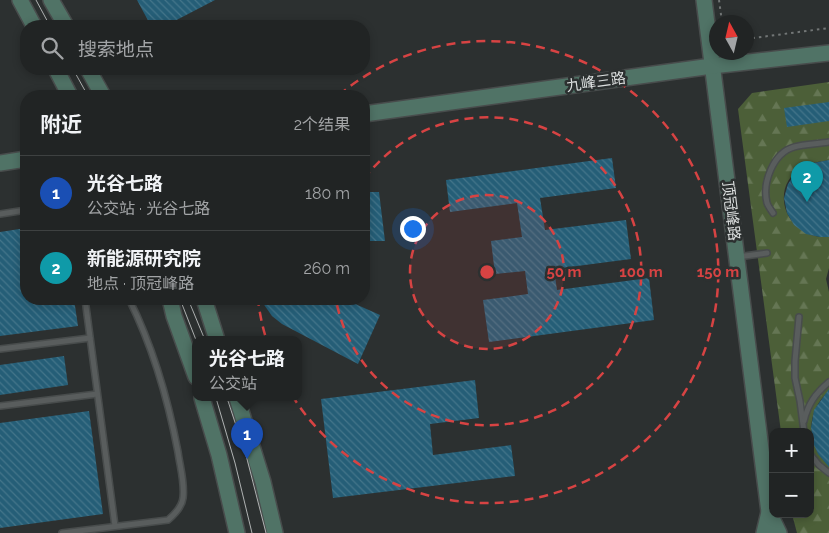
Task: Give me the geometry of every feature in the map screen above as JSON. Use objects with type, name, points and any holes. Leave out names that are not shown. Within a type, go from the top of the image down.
[{"type":"street","points":[[20,0],[31,20]]},
{"type":"street","points":[[52,0],[63,20]]},
{"type":"street","name":"顶冠峰路","points":[[704,0],[768,512]]},
{"type":"street","name":"九峰三路","points":[[370,113],[712,66],[829,53]]},
{"type":"street","points":[[59,75],[67,90]]},
{"type":"street","points":[[91,75],[100,90]]},
{"type":"street","points":[[0,163],[20,161]]},
{"type":"street","points":[[171,305],[192,366]]},
{"type":"street","points":[[206,305],[216,336]]},
{"type":"street","points":[[203,401],[215,439],[237,533]]},
{"type":"street","points":[[238,401],[263,482],[275,533]]},
{"type":"street","points":[[764,533],[768,512]]},
{"type":"street","points":[[768,512],[779,533]]},
{"type":"lane","points":[[772,213],[766,193],[767,180],[777,159],[793,147],[829,142]]},
{"type":"lane","points":[[0,214],[20,211]]},
{"type":"lane","points":[[737,257],[767,253]]},
{"type":"lane","points":[[85,305],[114,526]]},
{"type":"lane","points":[[62,533],[168,520],[177,511],[183,500],[183,482],[171,415],[157,366],[132,305]]},
{"type":"lane","points":[[799,317],[795,378],[803,428]]},
{"type":"lane","points":[[0,349],[90,338]]},
{"type":"lane","points":[[803,428],[807,408],[816,393],[829,382]]},
{"type":"lane","points":[[0,406],[97,394]]},
{"type":"lane","points":[[814,459],[829,473]]},
{"type":"path","points":[[719,0],[721,15]]},
{"type":"path","points":[[754,38],[829,28]]},
{"type":"green space","points":[[829,82],[829,160],[809,164],[792,176],[786,186],[784,198],[786,210],[792,221],[801,230],[814,236],[829,237],[829,268],[826,279],[829,292],[829,391],[821,399],[816,409],[812,418],[811,428],[780,428],[738,109],[752,93]]},
{"type":"green space","points":[[814,442],[821,458],[829,466],[829,533],[797,533],[793,518],[814,518]]},
{"type":"building","points":[[137,0],[215,0],[177,20],[148,20]]},
{"type":"building","points":[[829,102],[829,121],[787,127],[784,108]]},
{"type":"building","points":[[612,158],[616,188],[540,198],[545,230],[626,220],[631,259],[554,269],[557,290],[649,278],[654,320],[489,342],[483,300],[528,294],[525,271],[495,274],[491,241],[522,237],[517,203],[450,212],[446,180]]},
{"type":"building","points":[[829,160],[829,237],[820,237],[806,234],[794,225],[787,213],[784,198],[788,184],[796,172],[808,164]]},
{"type":"building","points":[[370,192],[379,192],[385,241],[370,241]]},
{"type":"building","points":[[20,229],[20,305],[75,305],[78,326],[0,336],[0,232]]},
{"type":"building","points":[[264,305],[358,305],[380,315],[358,364],[282,324],[272,316]]},
{"type":"building","points":[[64,356],[68,385],[0,395],[0,365]]},
{"type":"building","points":[[475,380],[479,418],[430,424],[433,455],[511,445],[515,476],[333,498],[321,399]]},
{"type":"building","points":[[829,389],[829,467],[818,454],[814,445],[814,428],[811,428],[814,410]]},
{"type":"building","points":[[89,411],[103,514],[0,528],[0,423]]},
{"type":"tram line","points":[[36,0],[47,20]]},
{"type":"tram line","points":[[76,75],[85,90]]},
{"type":"tram line","points":[[182,305],[194,336]]},
{"type":"tram line","points":[[190,305],[203,336]]},
{"type":"tram line","points":[[217,401],[235,463],[252,533]]},
{"type":"tram line","points":[[228,401],[247,459],[266,533]]},
{"type":"place","name":"新能源研究院","points":[[807,202]]},
{"type":"place","name":"光谷七路","points":[[247,459]]}]
